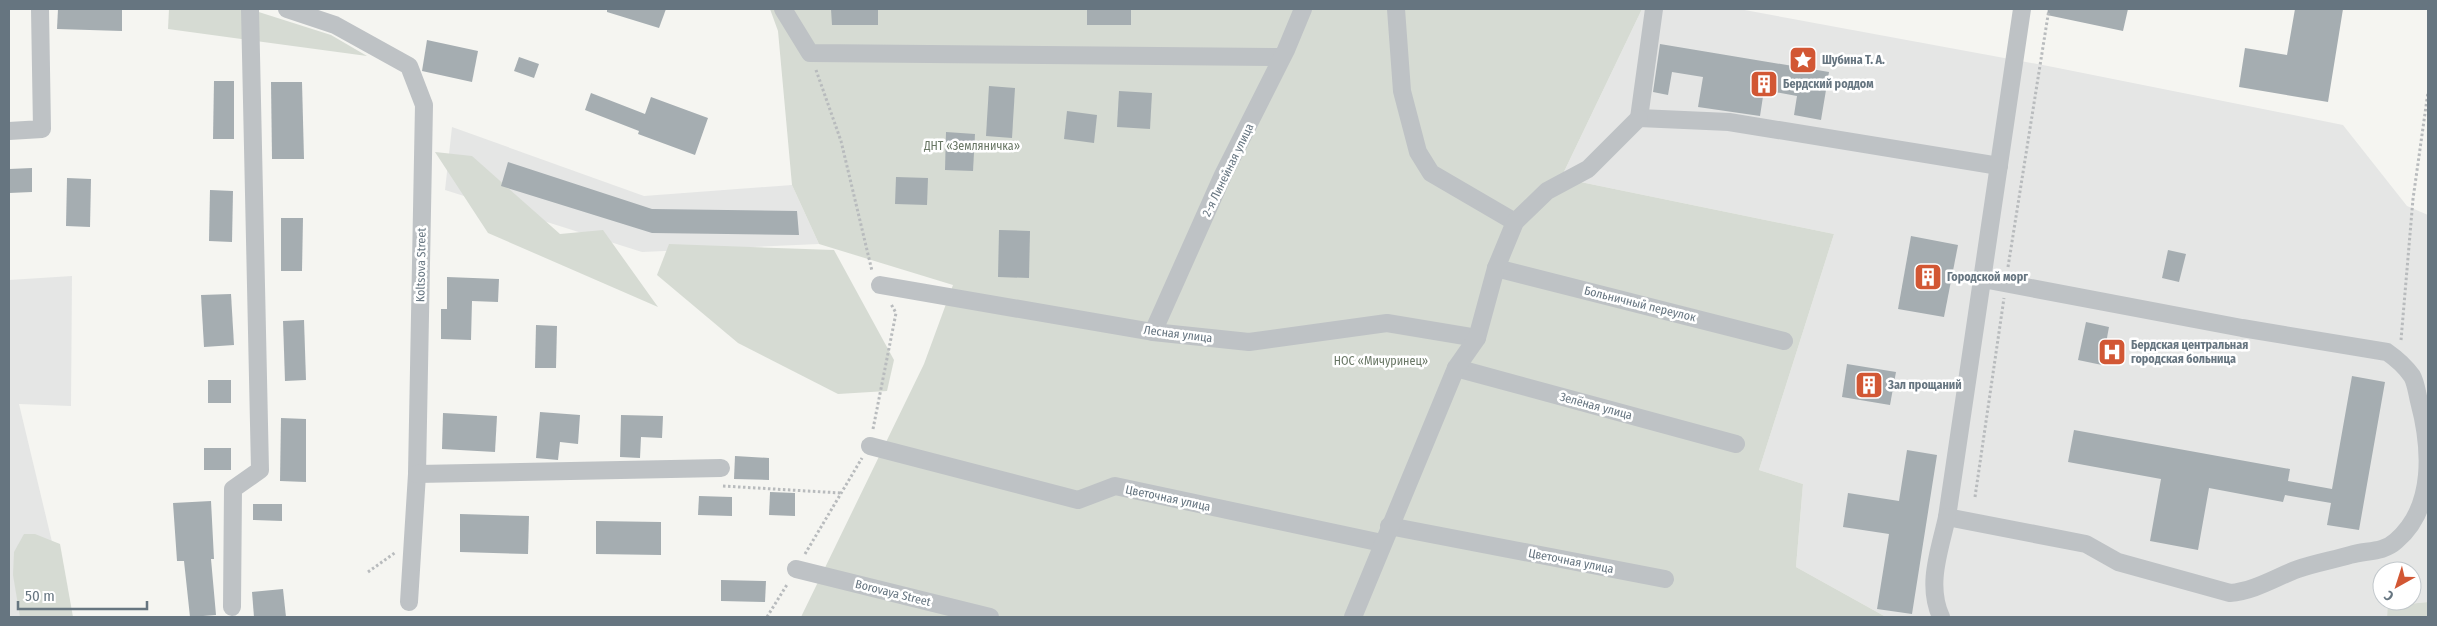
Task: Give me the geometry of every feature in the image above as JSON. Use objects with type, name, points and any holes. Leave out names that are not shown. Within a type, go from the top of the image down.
[{"type":"street","points":[[9,131],[42,129],[40,9]]},
{"type":"street","points":[[232,607],[233,489],[260,470],[250,9]]},
{"type":"street","name":"Koltsova Street","points":[[287,9],[335,25],[409,66],[424,105],[417,474],[409,602]]},
{"type":"street","points":[[783,9],[810,53],[1282,57]]},
{"type":"street","name":"2-я Линейная улица","points":[[1154,332],[1223,176],[1282,57],[1303,9]]},
{"type":"street","points":[[1396,9],[1402,91],[1418,152],[1430,173],[1515,222]]},
{"type":"street","points":[[1353,617],[1389,526],[1456,368],[1477,338],[1496,268],[1515,222],[1547,191],[1588,169],[1639,118],[1654,9]]},
{"type":"street","points":[[1929,617],[1934,575],[1947,517],[2022,9]]},
{"type":"street","points":[[1639,118],[1729,122],[1999,166]]},
{"type":"street","name":"Больничный переулок","points":[[1496,268],[1784,340]]},
{"type":"street","points":[[1947,517],[2086,544],[2118,562],[2230,593],[2242,592],[2298,569],[2355,554],[2385,549],[2397,541],[2408,527],[2418,510],[2427,481],[2428,442],[2413,377],[2399,361],[2387,352],[2233,327],[2006,282],[1982,279]]},
{"type":"street","name":"Лесная улица","points":[[880,285],[1154,332],[1249,342],[1387,323],[1477,338]]},
{"type":"street","name":"Зелёная улица","points":[[1456,368],[1736,444]]},
{"type":"street","name":"Цветочная улица","points":[[870,446],[1078,500],[1115,486],[1382,543]]},
{"type":"street","points":[[417,474],[721,468]]},
{"type":"street","name":"Цветочная улица","points":[[1389,526],[1665,579]]},
{"type":"street","name":"Borovaya Street","points":[[796,569],[990,617]]},
{"type":"street","points":[[1933,594],[1941,617]]},
{"type":"path","points":[[1975,497],[2006,282],[2049,9]]},
{"type":"path","points":[[767,617],[870,446],[896,313],[871,270],[841,141],[810,53]]},
{"type":"path","points":[[2399,361],[2413,199],[2428,92]]},
{"type":"path","points":[[722,486],[841,493]]},
{"type":"path","points":[[368,572],[413,540]]},
{"type":"shaded area","name":"Бердская центральная городская больница","points":[[1642,9],[1739,9],[2053,67],[2343,125],[2407,206],[2428,215],[2428,602],[2422,603],[2422,561],[2372,561],[2372,611],[2388,611],[2387,617],[1886,617],[1796,567],[1803,484],[1759,470],[1834,234],[1561,178]]},
{"type":"shaded area","points":[[452,127],[644,196],[792,185],[819,244],[642,252],[445,190]]},
{"type":"shaded area","points":[[72,276],[71,406],[19,404],[70,617],[9,617],[9,280]]},
{"type":"green space","points":[[169,9],[249,9],[331,35],[367,56],[168,29]]},
{"type":"green space","name":"НОС «Мичуринец»","points":[[770,9],[1642,9],[1561,178],[1834,234],[1759,470],[1803,484],[1796,567],[1886,617],[801,617],[924,364],[953,285],[819,244],[792,185],[778,31]]},
{"type":"green space","points":[[435,152],[472,156],[560,234],[603,230],[658,307],[488,233]]},
{"type":"green space","points":[[669,244],[834,250],[894,360],[887,391],[838,394],[738,343],[657,275]]},
{"type":"green space","points":[[24,534],[35,534],[60,544],[73,617],[20,617],[13,575],[14,552]]},
{"type":"green space","points":[[2428,602],[2428,617],[2387,617],[2388,611],[2422,611],[2422,603]]},
{"type":"building","points":[[58,9],[122,9],[122,31],[57,29]]},
{"type":"building","points":[[607,9],[666,9],[659,28],[607,12]]},
{"type":"building","points":[[831,9],[878,9],[878,25],[832,25]]},
{"type":"building","points":[[1087,9],[1131,9],[1131,25],[1087,25]]},
{"type":"building","points":[[2048,9],[2128,9],[2123,31],[2047,15]]},
{"type":"building","points":[[2295,9],[2343,9],[2328,102],[2239,87],[2245,48],[2287,55]]},
{"type":"building","points":[[427,40],[478,51],[472,82],[422,71]]},
{"type":"building","name":"Бердский роддом","points":[[1660,44],[1829,72],[1821,120],[1794,115],[1797,96],[1764,90],[1760,116],[1698,107],[1703,77],[1672,72],[1668,95],[1653,92]]},
{"type":"building","points":[[519,57],[539,64],[534,78],[514,71]]},
{"type":"building","points":[[214,81],[234,81],[234,139],[213,139]]},
{"type":"building","points":[[271,82],[302,82],[304,159],[272,159]]},
{"type":"building","points":[[989,86],[1015,88],[1012,138],[986,136]]},
{"type":"building","points":[[1119,91],[1152,93],[1150,129],[1117,127]]},
{"type":"building","points":[[591,93],[645,114],[651,97],[708,118],[695,155],[638,134],[639,131],[585,110]]},
{"type":"building","points":[[1067,111],[1097,115],[1094,143],[1064,139]]},
{"type":"building","points":[[946,132],[975,134],[973,171],[945,170]]},
{"type":"building","points":[[508,162],[652,209],[797,211],[799,235],[652,233],[501,186]]},
{"type":"building","points":[[32,168],[32,192],[9,193],[9,169]]},
{"type":"building","points":[[896,177],[928,178],[927,205],[895,204]]},
{"type":"building","points":[[67,178],[91,179],[90,227],[66,226]]},
{"type":"building","points":[[210,190],[233,191],[232,242],[209,241]]},
{"type":"building","points":[[281,218],[303,218],[302,271],[281,271]]},
{"type":"building","points":[[999,230],[1030,231],[1029,278],[998,277]]},
{"type":"building","name":"Городской морг","points":[[1911,236],[1958,245],[1944,317],[1898,309]]},
{"type":"building","points":[[2168,250],[2186,254],[2179,282],[2162,278]]},
{"type":"building","points":[[447,277],[499,279],[498,302],[472,301],[471,340],[441,339],[441,309],[447,309]]},
{"type":"building","points":[[231,294],[234,345],[204,347],[201,295]]},
{"type":"building","points":[[304,320],[306,380],[285,381],[283,321]]},
{"type":"building","points":[[2086,322],[2109,327],[2102,365],[2078,360]]},
{"type":"building","points":[[536,325],[557,326],[556,368],[535,368]]},
{"type":"building","name":"Зал прощаний","points":[[1847,364],[1896,372],[1890,405],[1842,397]]},
{"type":"building","points":[[2352,376],[2385,382],[2359,530],[2327,525],[2331,503],[2285,495],[2283,502],[2209,488],[2198,550],[2150,541],[2161,479],[2068,462],[2074,430],[2290,469],[2288,481],[2332,489]]},
{"type":"building","points":[[208,380],[231,380],[231,403],[208,403]]},
{"type":"building","points":[[540,412],[580,415],[578,444],[560,442],[558,460],[536,458]]},
{"type":"building","points":[[443,413],[497,416],[495,452],[442,449]]},
{"type":"building","points":[[621,415],[663,416],[662,438],[641,437],[640,458],[620,457]]},
{"type":"building","points":[[281,418],[306,419],[306,482],[280,481]]},
{"type":"building","points":[[204,448],[231,448],[231,470],[204,470]]},
{"type":"building","points":[[1907,450],[1937,455],[1912,614],[1877,609],[1889,534],[1843,527],[1848,493],[1899,501]]},
{"type":"building","points":[[735,456],[769,458],[769,480],[734,479]]},
{"type":"building","points":[[770,492],[795,493],[795,516],[769,515]]},
{"type":"building","points":[[699,496],[732,497],[732,516],[698,515]]},
{"type":"building","points":[[211,501],[214,559],[211,559],[216,615],[190,617],[184,561],[177,561],[173,503]]},
{"type":"building","points":[[253,504],[282,504],[282,521],[253,520]]},
{"type":"building","points":[[460,514],[529,516],[528,554],[460,552]]},
{"type":"building","points":[[596,521],[661,522],[661,555],[596,554]]},
{"type":"building","points":[[721,580],[766,581],[765,602],[721,601]]},
{"type":"building","points":[[283,589],[286,617],[254,617],[252,592]]},
{"type":"place","name":"Шубина Т. А.","points":[[1803,60]]},
{"type":"place","name":"Бердский роддом","points":[[1764,84]]},
{"type":"place","name":"Городской морг","points":[[1928,277]]},
{"type":"place","name":"Бердская центральная городская больница","points":[[2112,352]]},
{"type":"place","name":"Зал прощаний","points":[[1869,385]]},
{"type":"park label","name":"ДНТ «Земляничка»","points":[[972,146]]}]
